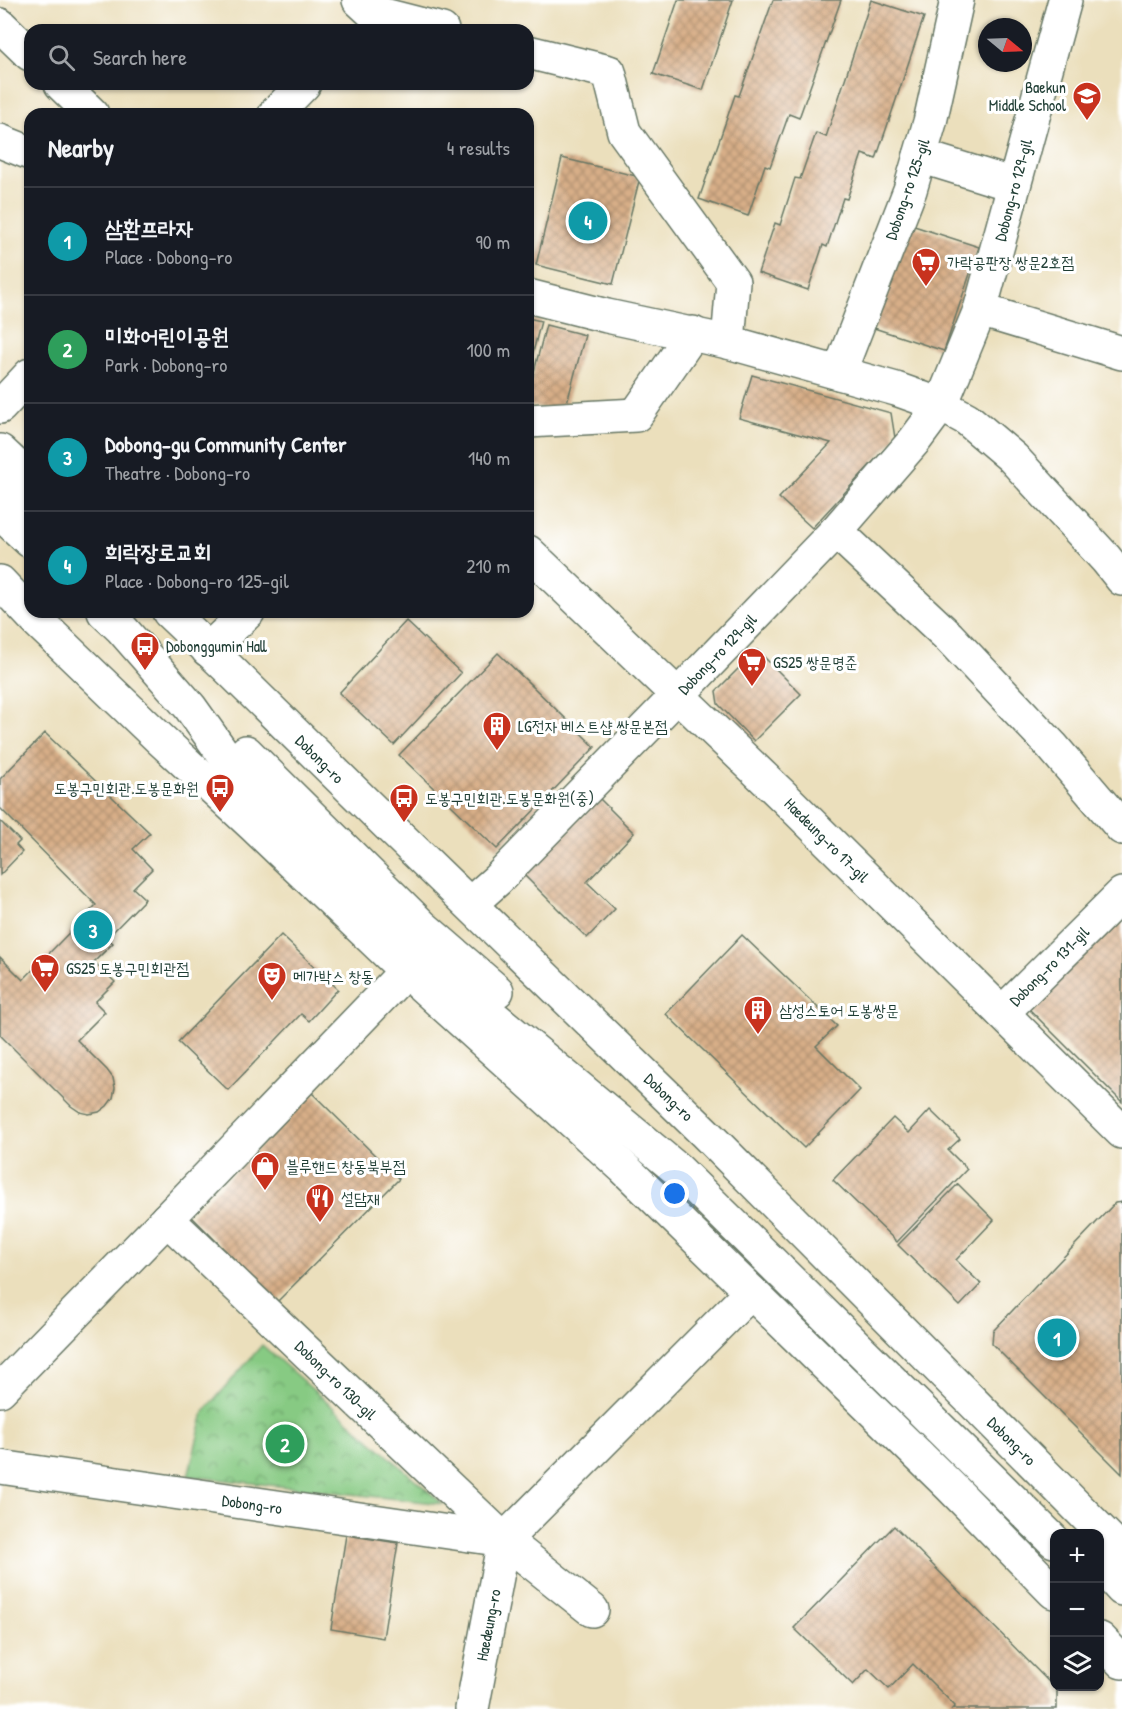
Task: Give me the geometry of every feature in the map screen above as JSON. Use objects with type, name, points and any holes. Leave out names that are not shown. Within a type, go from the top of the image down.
[{"type":"street","name":"Dobong-ro 125-gil","points":[[839,373],[910,190],[930,122],[957,0]]},
{"type":"street","name":"Dobong-ro 129-gil","points":[[470,904],[678,695],[836,531],[915,440],[941,405],[980,310],[1065,0]]},
{"type":"street","points":[[367,11],[418,24]]},
{"type":"street","points":[[0,25],[24,48]]},
{"type":"street","points":[[534,53],[609,72],[624,132],[733,282],[728,342]]},
{"type":"street","points":[[67,90],[86,108]]},
{"type":"street","points":[[281,108],[298,90]]},
{"type":"street","points":[[0,141],[24,151]]},
{"type":"street","points":[[920,156],[1014,185]]},
{"type":"street","points":[[534,298],[728,342],[896,389],[941,405],[967,419],[1013,458],[1122,579]]},
{"type":"street","points":[[980,310],[1122,352]]},
{"type":"street","points":[[534,421],[636,416],[693,333]]},
{"type":"street","points":[[0,407],[24,381]]},
{"type":"street","points":[[0,451],[24,473]]},
{"type":"street","points":[[0,483],[24,506]]},
{"type":"street","points":[[0,513],[24,535]]},
{"type":"street","points":[[836,531],[949,637],[1052,746],[1122,828]]},
{"type":"street","name":"Haedeung-ro 17-gil","points":[[534,558],[794,807],[1122,1132]]},
{"type":"street","points":[[0,582],[24,607]]},
{"type":"street","points":[[34,618],[406,971],[624,1168],[933,1470],[1050,1588]]},
{"type":"street","points":[[110,618],[190,707],[227,759],[267,807],[425,960],[678,1170],[1050,1537]]},
{"type":"street","points":[[136,618],[246,752],[414,918],[709,1179],[819,1290],[1064,1529]]},
{"type":"street","name":"Dobong-ro","points":[[175,618],[705,1133],[1122,1552]]},
{"type":"street","points":[[208,650],[242,618]]},
{"type":"street","name":"Dobong-ro 131-gil","points":[[1002,1013],[1122,894]]},
{"type":"street","points":[[0,1390],[406,971]]},
{"type":"street","name":"Dobong-ro 130-gil","points":[[167,1219],[504,1540]]},
{"type":"street","points":[[592,1610],[504,1540],[751,1292]]},
{"type":"street","name":"Dobong-ro","points":[[0,1467],[504,1540]]},
{"type":"street","name":"Haedeung-ro","points":[[472,1709],[504,1540]]},
{"type":"street","points":[[1104,1569],[1122,1589]]},
{"type":"street","points":[[1104,1591],[1122,1610]]},
{"type":"street","points":[[1104,1642],[1122,1662]]},
{"type":"green space","points":[[262,1345],[443,1504],[188,1476],[204,1412]]},
{"type":"building","points":[[678,0],[733,0],[703,90],[653,74]]},
{"type":"building","points":[[773,0],[841,0],[799,118],[789,114],[770,167],[765,165],[748,216],[699,199],[735,95],[739,96]]},
{"type":"building","points":[[871,0],[924,17],[876,159],[862,154],[847,199],[843,198],[827,247],[823,245],[808,290],[758,273],[775,223],[780,225],[795,178],[800,179],[816,133],[826,137]]},
{"type":"building","points":[[562,158],[640,177],[613,284],[536,265]]},
{"type":"building","name":"가락공판장 쌍문2호점","points":[[908,224],[979,247],[944,351],[874,328]]},
{"type":"building","points":[[534,319],[541,321],[534,348]]},
{"type":"building","points":[[546,325],[585,335],[564,414],[534,406],[534,372]]},
{"type":"building","points":[[752,375],[891,413],[895,438],[812,528],[779,498],[831,443],[739,418]]},
{"type":"building","points":[[406,621],[461,673],[394,745],[339,693]]},
{"type":"building","points":[[757,650],[801,694],[754,741],[718,704],[716,691]]},
{"type":"building","name":"LG전자 베스트샵 쌍문본점","points":[[498,653],[595,747],[497,849],[399,755]]},
{"type":"building","points":[[45,733],[150,833],[133,849],[152,869],[133,888],[145,899],[107,938],[113,943],[94,962],[115,982],[95,1002],[105,1012],[77,1040],[107,1070],[113,1078],[115,1088],[113,1098],[107,1106],[99,1112],[89,1114],[80,1112],[71,1106],[0,1035],[0,957],[23,980],[96,905],[0,808],[0,779]]},
{"type":"building","points":[[598,797],[634,833],[587,882],[615,909],[587,938],[523,874]]},
{"type":"building","points":[[0,821],[20,841],[16,845],[22,852],[0,875]]},
{"type":"building","points":[[1122,915],[1122,1102],[1029,1009]]},
{"type":"building","name":"메가박스 창동","points":[[281,935],[338,989],[309,1021],[301,1014],[228,1090],[178,1042]]},
{"type":"building","name":"삼성스토어 도봉쌍문","points":[[742,935],[837,1026],[816,1046],[860,1090],[804,1148],[666,1014]]},
{"type":"building","points":[[312,1093],[399,1179],[277,1302],[191,1216]]},
{"type":"building","points":[[930,1110],[960,1139],[948,1150],[967,1169],[897,1242],[833,1180],[893,1118],[909,1133]]},
{"type":"building","points":[[958,1184],[994,1220],[956,1260],[981,1284],[960,1306],[898,1245]]},
{"type":"building","points":[[1122,1202],[1122,1474],[992,1344],[993,1331],[1115,1203]]},
{"type":"building","points":[[894,1526],[1050,1683],[1050,1691],[1057,1691],[1057,1709],[952,1709],[955,1706],[913,1664],[889,1689],[868,1669],[853,1685],[794,1628]]},
{"type":"building","points":[[346,1535],[398,1543],[383,1638],[331,1629]]},
{"type":"place","name":"Baekun Middle School","points":[[1087,122]]},
{"type":"place","name":"희락장로교회","points":[[588,221]]},
{"type":"place","name":"가락공판장 쌍문2호점","points":[[926,288]]},
{"type":"place","name":"Dobonggumin Hall","points":[[145,672]]},
{"type":"place","name":"GS25 쌍문명준","points":[[752,688]]},
{"type":"place","name":"LG전자 베스트샵 쌍문본점","points":[[497,752]]},
{"type":"place","name":"도봉구민회관.도봉문화원","points":[[220,814]]},
{"type":"place","name":"도봉구민회관.도봉문화원(중)","points":[[404,824]]},
{"type":"place","name":"Dobong-gu Community Center","points":[[93,930]]},
{"type":"place","name":"GS25 도봉구민회관점","points":[[45,994]]},
{"type":"place","name":"메가박스 창동","points":[[272,1002]]},
{"type":"place","name":"삼성스토어 도봉쌍문","points":[[758,1036]]},
{"type":"place","name":"블루핸드 창동북부점","points":[[265,1192]]},
{"type":"place","name":"설담재","points":[[320,1224]]},
{"type":"place","name":"삼환프라자","points":[[1057,1338]]},
{"type":"place","name":"미화어린이공원","points":[[285,1444]]}]
